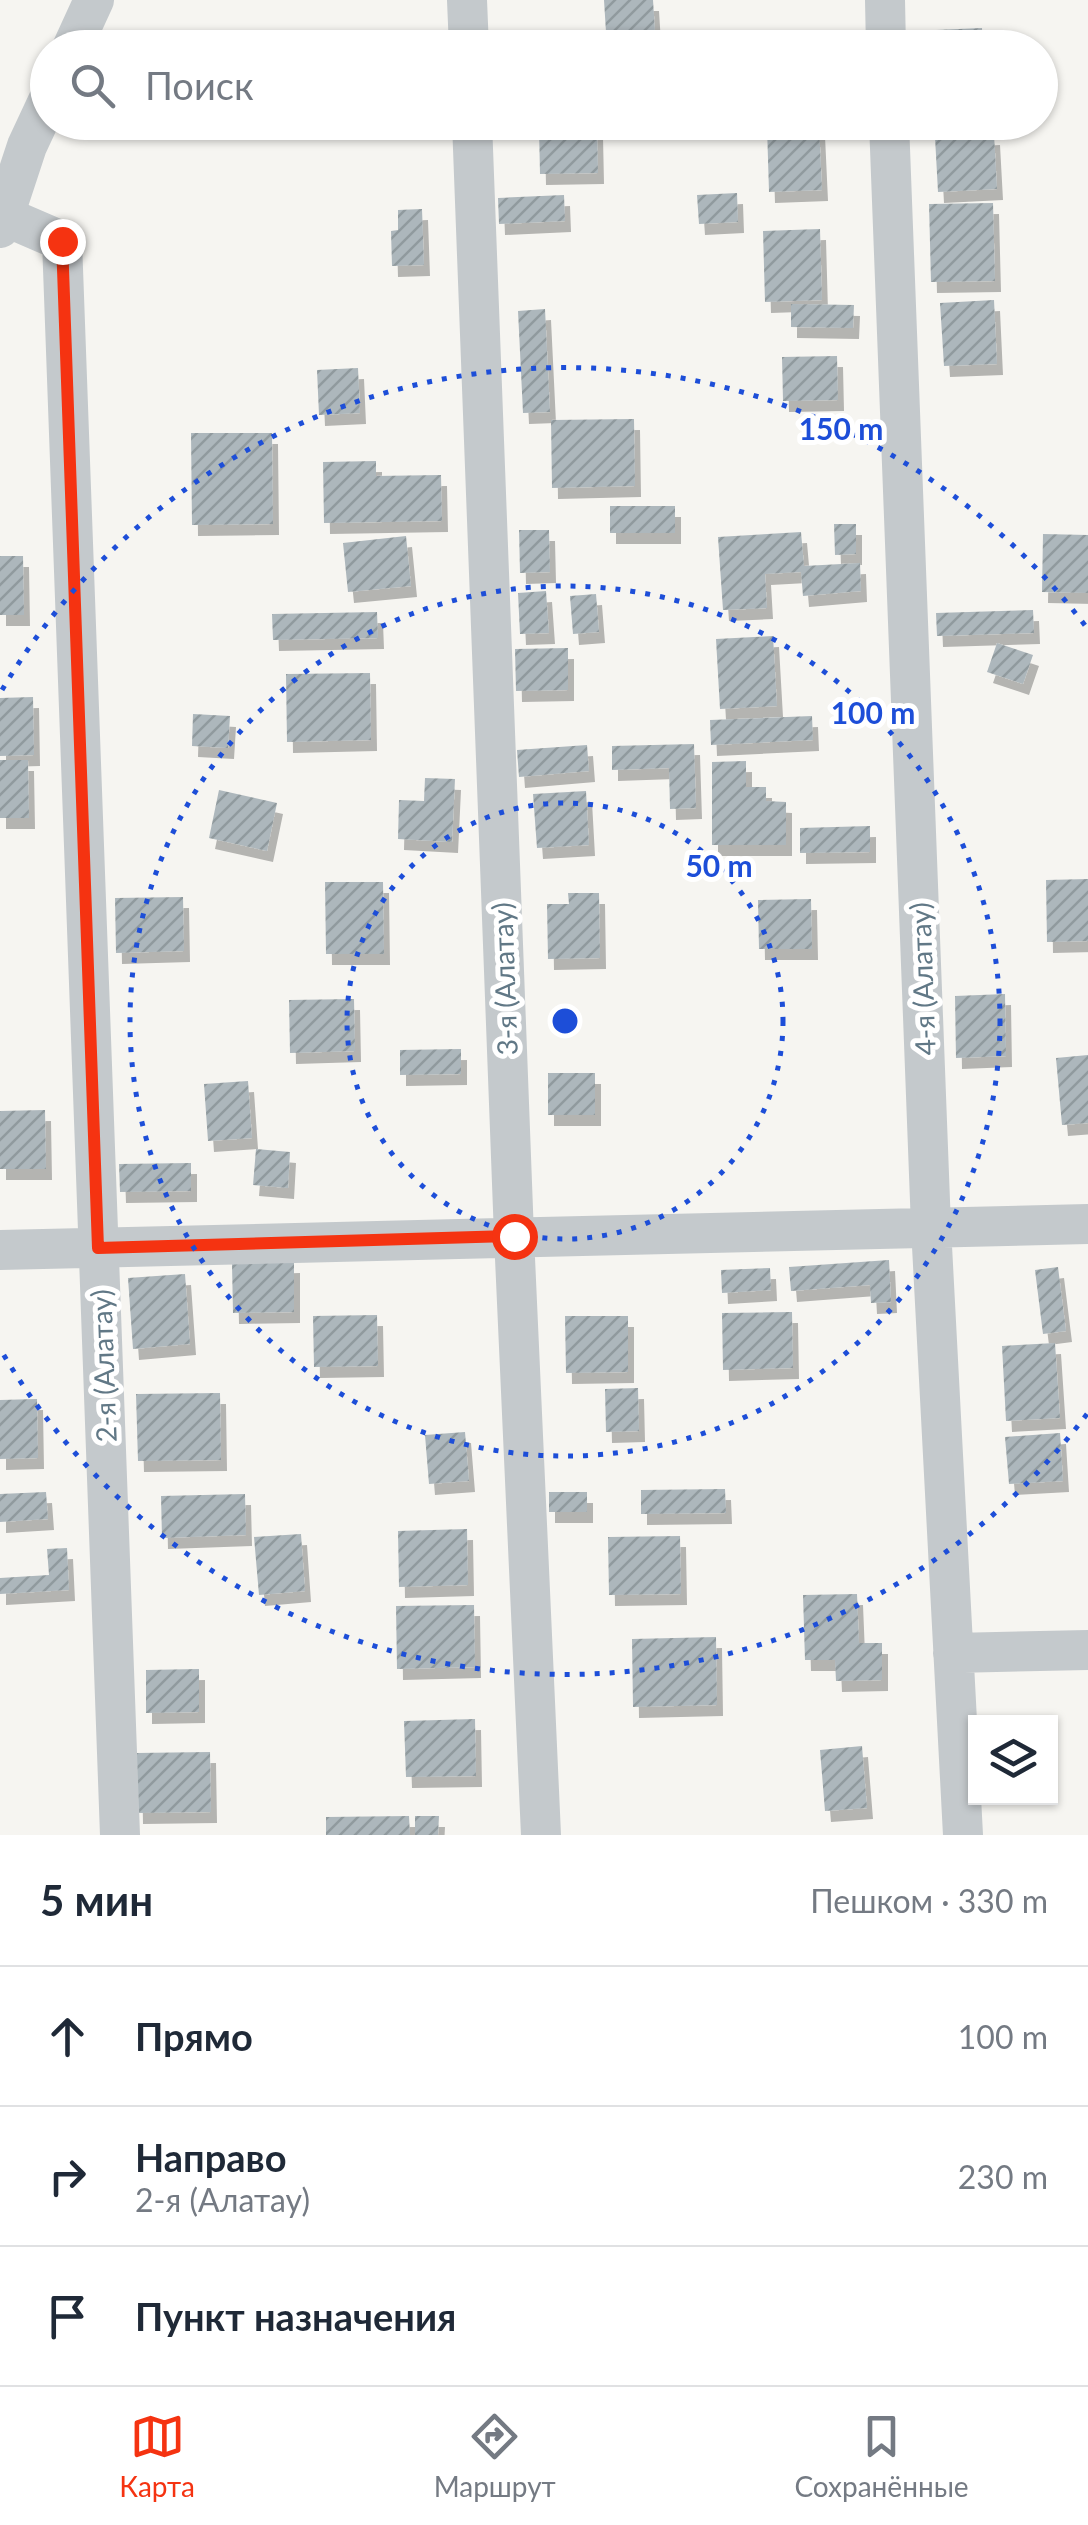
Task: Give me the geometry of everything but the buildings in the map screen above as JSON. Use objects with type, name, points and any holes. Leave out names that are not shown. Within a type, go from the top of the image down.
[{"type":"street","points":[[80,30],[94,0]]},
{"type":"street","points":[[467,0],[468,30]]},
{"type":"street","points":[[885,0],[886,30]]},
{"type":"street","points":[[2,222],[30,140]]},
{"type":"street","name":"3-я (Алатау)","points":[[473,140],[541,1835]]},
{"type":"street","name":"4-я (Алатау)","points":[[890,140],[931,1227],[963,1835]]},
{"type":"street","name":"2-я (Алатау)","points":[[2,222],[62,241],[120,1835]]},
{"type":"street","points":[[0,1250],[1088,1224]]},
{"type":"street","points":[[954,1652],[1088,1650]]},
{"type":"route","points":[[62,241],[98,1248],[514,1236]]}]
